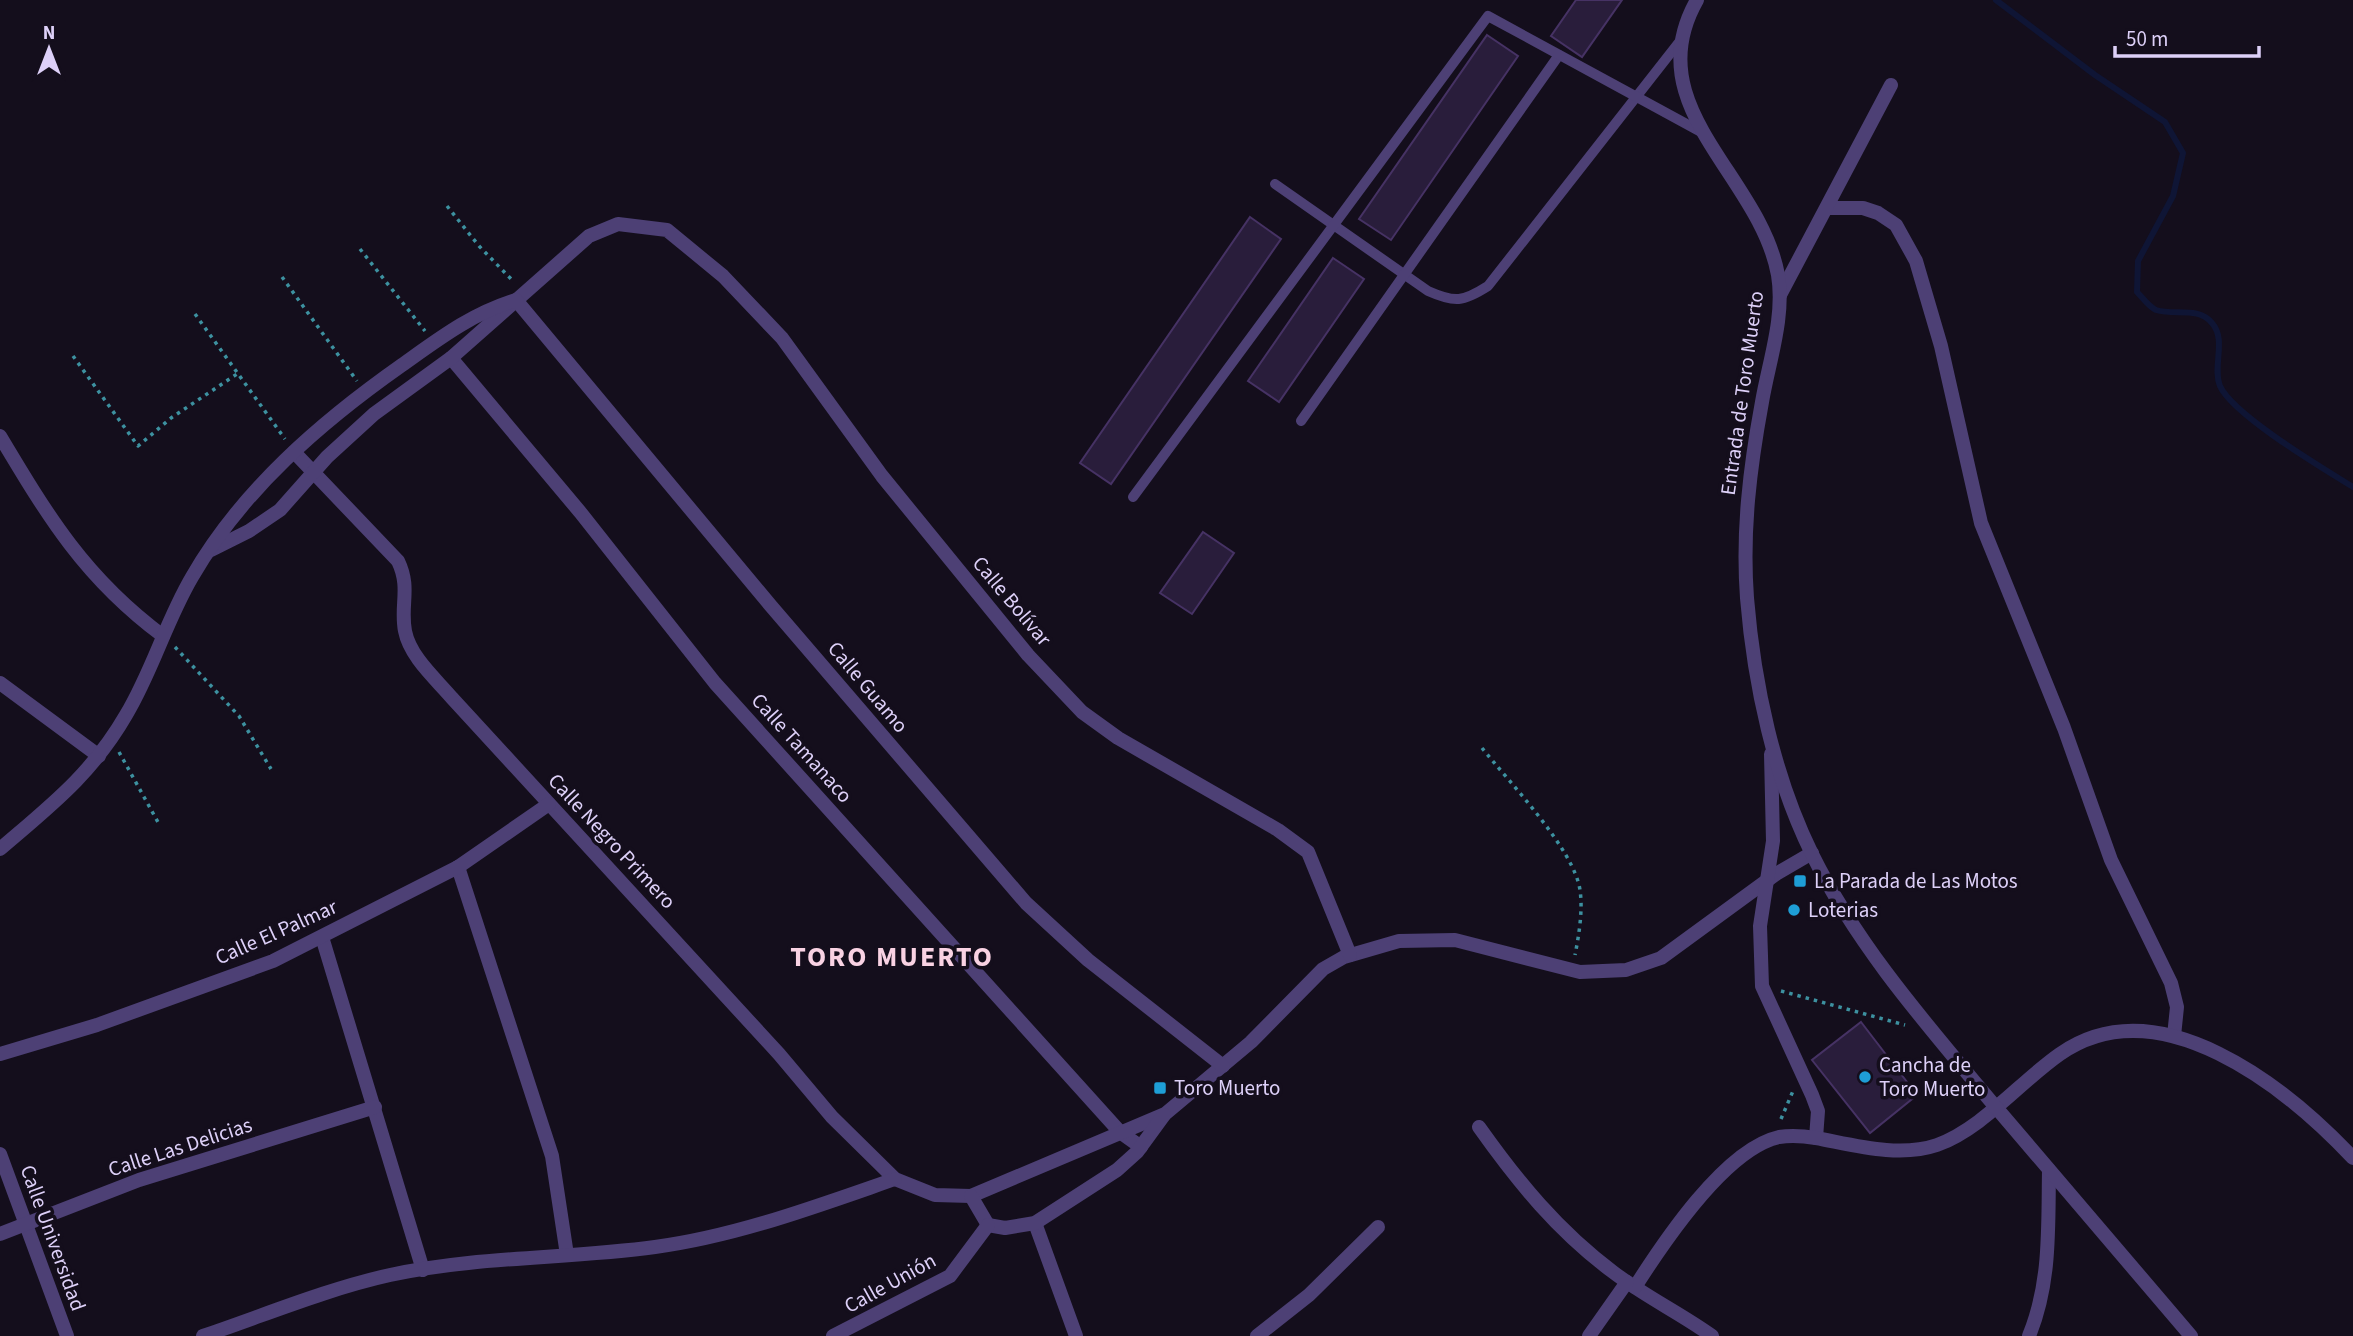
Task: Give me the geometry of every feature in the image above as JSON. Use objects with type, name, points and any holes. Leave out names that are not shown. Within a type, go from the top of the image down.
[{"type":"street","name":"Entrada de Toro Muerto","points":[[1697,0],[1680,41],[1680,84],[1764,234],[1773,256],[1780,295],[1749,475],[1746,526],[1751,632],[1780,771],[1812,853],[1889,978],[2191,1336]]},
{"type":"street","points":[[1780,295],[1891,85]]},
{"type":"street","points":[[1828,208],[1863,208],[1878,213],[1896,225],[1916,261],[1941,346],[1981,523],[2064,728],[2111,860],[2171,983],[2177,1007],[2174,1036]]},
{"type":"street","name":"Calle Bolívar","points":[[520,297],[560,259],[602,229],[635,224],[667,230],[723,276],[782,338],[881,476],[1028,654],[1082,712],[1118,738],[1278,830],[1308,852],[1350,955]]},
{"type":"street","points":[[0,849],[78,783],[99,756],[127,714],[192,577],[245,500],[294,452],[364,391],[471,317],[520,297]]},
{"type":"street","points":[[209,551],[249,531],[280,510],[374,414],[452,358],[520,297]]},
{"type":"street","name":"Calle Guamo","points":[[520,297],[771,606],[1026,903],[1088,960],[1223,1066]]},
{"type":"street","name":"Calle Tamanaco","points":[[452,358],[580,512],[715,682],[1120,1132],[1141,1147]]},
{"type":"street","points":[[405,363],[420,381]]},
{"type":"street","points":[[0,436],[53,525],[84,565],[125,608],[163,636]]},
{"type":"street","name":"Calle Negro Primero","points":[[294,452],[398,561],[406,583],[404,628],[412,651],[779,1054],[832,1117],[895,1179],[935,1195],[971,1196]]},
{"type":"street","points":[[0,683],[99,756]]},
{"type":"street","points":[[1766,712],[1774,811],[1760,938],[1762,986],[1818,1111],[1816,1138]]},
{"type":"street","name":"Calle El Palmar","points":[[0,1054],[174,998],[273,961],[458,866],[549,804]]},
{"type":"street","points":[[1165,1114],[971,1196],[988,1225],[1005,1228],[1035,1223],[1117,1170],[1141,1147],[1165,1114],[1223,1066],[1323,969],[1350,955],[1399,941],[1455,940],[1572,970],[1603,972],[1643,966],[1661,957],[1765,882],[1812,853]]},
{"type":"street","points":[[458,866],[552,1156],[567,1255]]},
{"type":"street","points":[[322,937],[423,1270]]},
{"type":"street","points":[[1589,1336],[1690,1207],[1759,1146],[1777,1138],[1816,1138],[1879,1148],[1922,1148],[1937,1145],[1996,1107],[2081,1040],[2126,1029],[2148,1030],[2174,1036],[2212,1051],[2289,1098],[2353,1158]]},
{"type":"street","name":"Calle Las Delicias","points":[[0,1234],[139,1180],[375,1107]]},
{"type":"street","points":[[1479,1127],[1544,1213],[1571,1239],[1631,1284],[1712,1336]]},
{"type":"street","name":"Calle Universidad","points":[[0,1154],[66,1336]]},
{"type":"street","points":[[2029,1336],[2047,1277],[2049,1170]]},
{"type":"street","points":[[203,1336],[359,1284],[423,1270],[692,1240],[797,1213],[895,1179]]},
{"type":"street","points":[[1035,1223],[1076,1336]]},
{"type":"street","name":"Calle Unión","points":[[839,1335],[950,1276],[988,1225]]},
{"type":"street","points":[[1257,1336],[1308,1295],[1378,1227]]},
{"type":"lane","points":[[1133,497],[1488,16],[1707,136]]},
{"type":"lane","points":[[1275,184],[1428,291],[1449,300],[1468,299],[1488,286],[1634,96],[1680,41]]},
{"type":"lane","points":[[1301,421],[1559,55]]},
{"type":"path","points":[[447,206],[520,297]]},
{"type":"path","points":[[360,249],[433,341]]},
{"type":"path","points":[[282,276],[364,391]]},
{"type":"path","points":[[195,314],[294,452]]},
{"type":"path","points":[[73,356],[138,446],[171,418],[237,374]]},
{"type":"path","points":[[163,636],[239,716],[271,769]]},
{"type":"path","points":[[110,739],[132,771],[159,824]]},
{"type":"path","points":[[1482,748],[1563,851],[1574,871],[1581,902],[1572,970]]},
{"type":"path","points":[[1762,986],[1891,1020],[1936,1036]]},
{"type":"path","points":[[1759,1146],[1782,1117],[1792,1094],[1798,1065]]},
{"type":"building","points":[[1576,0],[1622,0],[1582,57],[1551,36]]},
{"type":"building","points":[[1487,35],[1518,56],[1391,240],[1359,219]]},
{"type":"building","points":[[1250,217],[1281,239],[1111,484],[1080,463]]},
{"type":"building","points":[[1333,258],[1364,279],[1279,402],[1248,381]]},
{"type":"building","points":[[1203,532],[1234,553],[1192,614],[1160,593]]},
{"type":"building","name":"Cancha de Toro Muerto","points":[[1861,1022],[1917,1095],[1870,1133],[1812,1060]]},
{"type":"waterway","points":[[1996,0],[2095,75],[2165,122],[2183,153],[2173,196],[2138,261],[2137,292],[2156,310],[2193,313],[2212,323],[2219,345],[2218,379],[2228,398],[2280,441],[2353,487]]},
{"type":"place","name":"La Parada de Las Motos","points":[[1800,881]]},
{"type":"place","name":"Loterias","points":[[1794,910]]},
{"type":"place","name":"Cancha de Toro Muerto","points":[[1865,1077]]},
{"type":"place","name":"Toro Muerto","points":[[1160,1088]]},
{"type":"district","name":"TORO MUERTO","points":[[892,956]]}]
